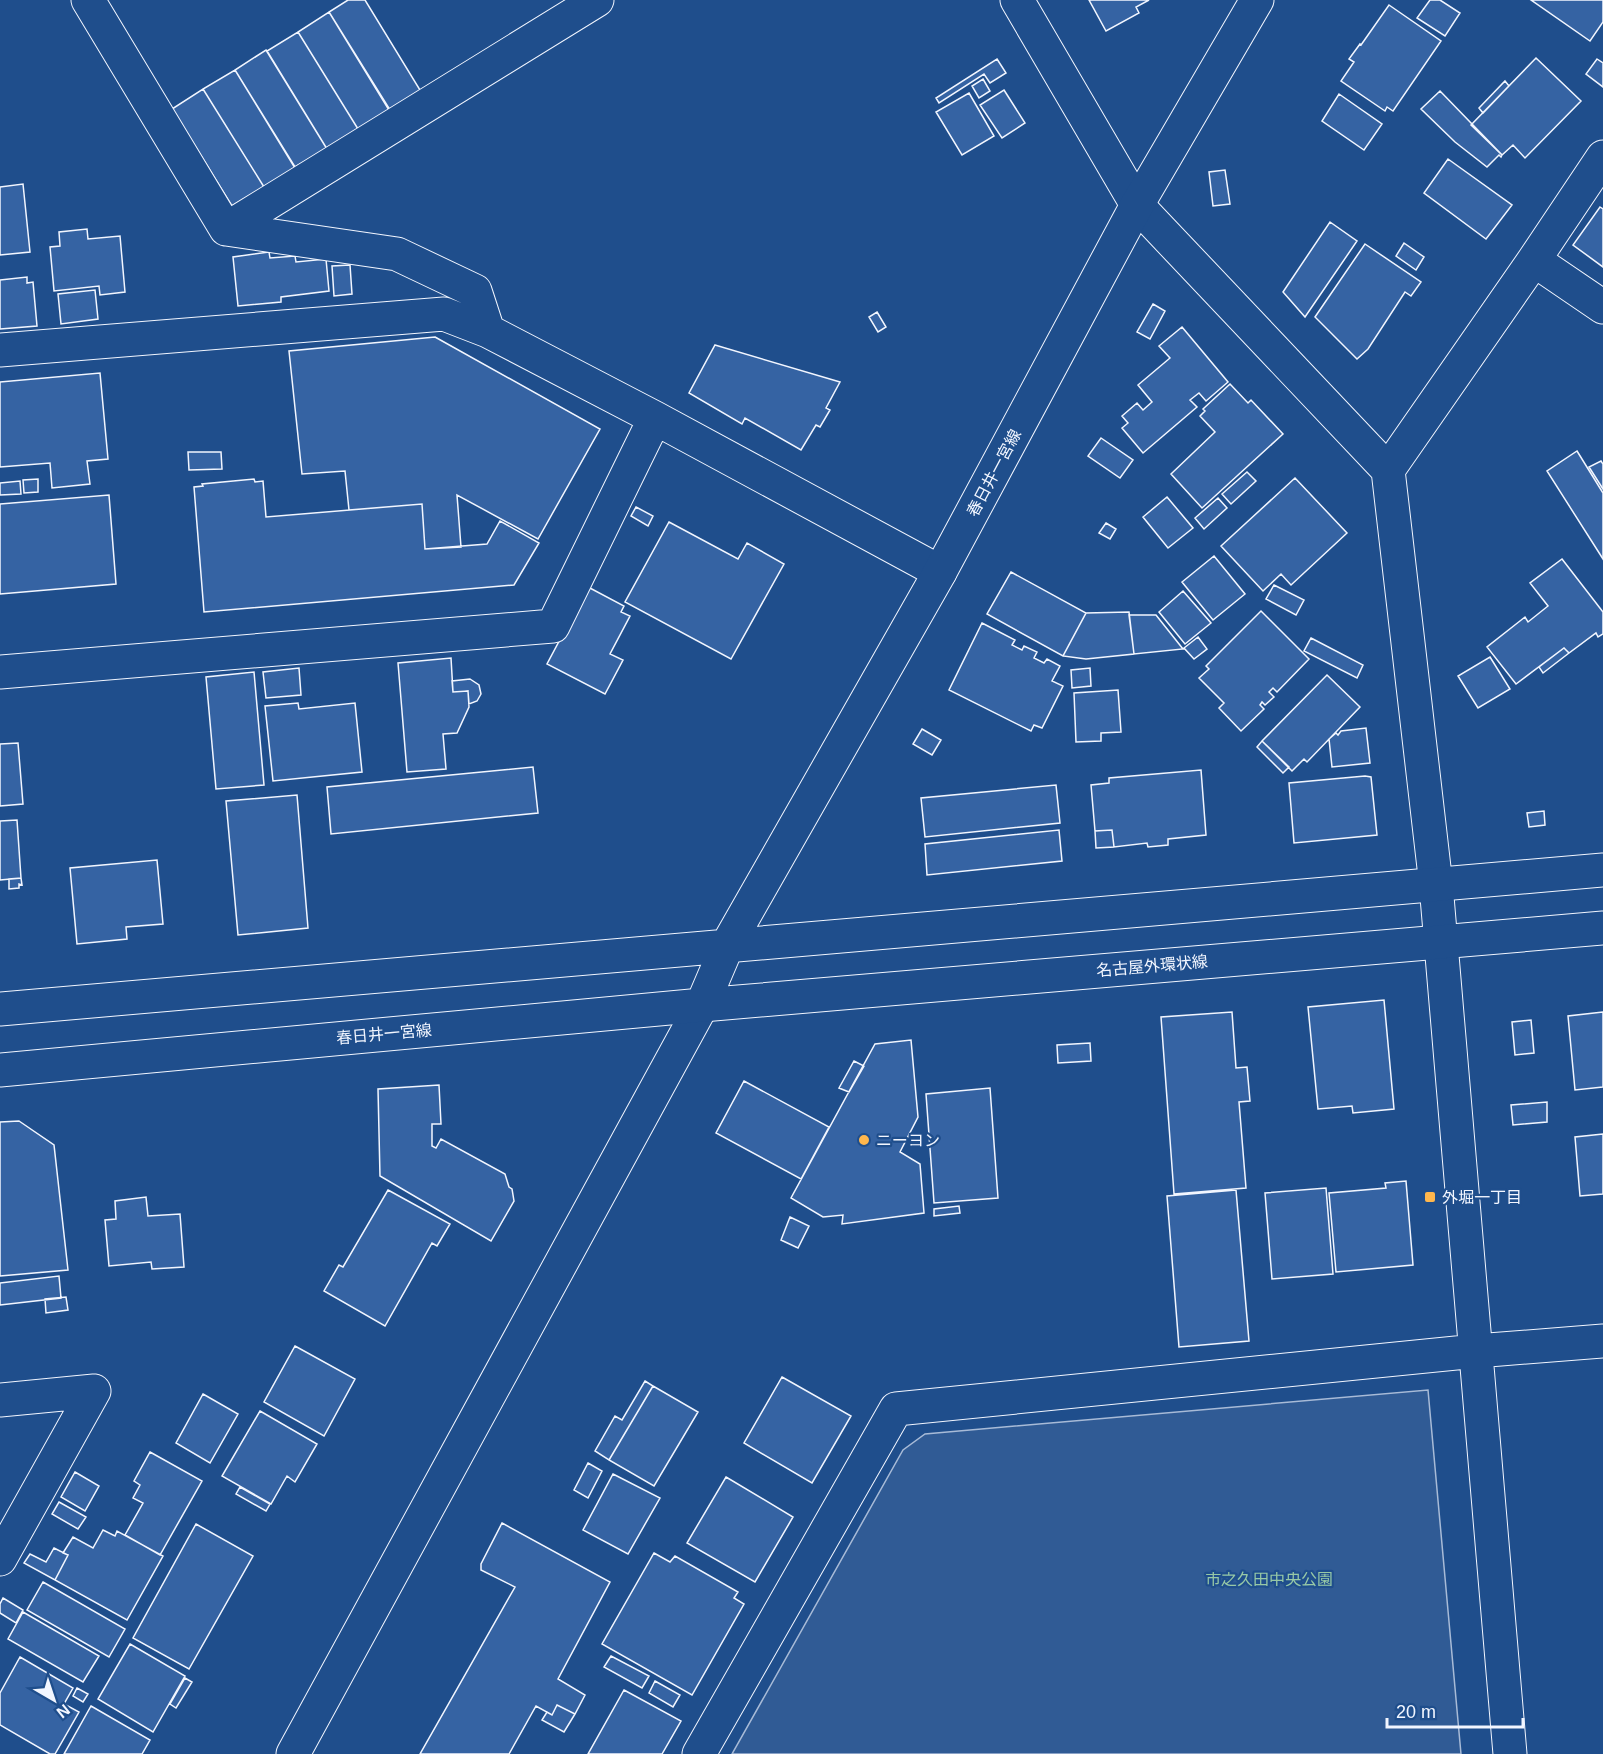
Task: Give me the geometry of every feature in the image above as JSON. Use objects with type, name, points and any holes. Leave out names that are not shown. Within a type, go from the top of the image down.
[{"type":"street","points":[[88,0],[226,229]]},
{"type":"street","points":[[226,229],[597,0]]},
{"type":"street","points":[[1017,0],[1137,205],[1388,470],[1436,885],[1510,1754]]},
{"type":"street","name":"春日井一宮線","points":[[0,1070],[702,1005],[728,944],[940,572],[1137,205],[1257,0]]},
{"type":"street","points":[[1388,470],[1603,158]]},
{"type":"street","points":[[226,229],[397,254],[475,291],[488,331]]},
{"type":"street","points":[[1534,260],[1603,307]]},
{"type":"street","points":[[0,350],[444,314],[488,331],[655,418],[940,572]]},
{"type":"street","points":[[0,672],[553,626],[655,418]]},
{"type":"street","points":[[0,1009],[728,944],[1603,870]]},
{"type":"street","name":"名古屋外環状線","points":[[702,1005],[1603,928]]},
{"type":"street","points":[[293,1754],[702,1005]]},
{"type":"street","points":[[699,1754],[896,1409],[1476,1351],[1603,1341]]},
{"type":"street","points":[[0,1400],[94,1391],[0,1559]]},
{"type":"shaded area","name":"市之久田中央公園","points":[[1428,1390],[1461,1754],[732,1754],[903,1450],[925,1434]]},
{"type":"building","points":[[348,0],[365,0],[420,90],[390,110],[329,12]]},
{"type":"building","points":[[1089,0],[1149,0],[1136,7],[1139,13],[1106,31]]},
{"type":"building","points":[[1430,0],[1440,0],[1460,13],[1445,36],[1417,18]]},
{"type":"building","points":[[1531,0],[1603,0],[1603,22],[1590,41]]},
{"type":"building","points":[[1389,5],[1441,41],[1393,111],[1387,107],[1385,111],[1341,81],[1354,62],[1349,59]]},
{"type":"building","points":[[329,12],[389,110],[358,129],[298,32]]},
{"type":"building","points":[[298,32],[358,129],[327,149],[267,51]]},
{"type":"building","points":[[266,50],[327,149],[295,167],[235,70]]},
{"type":"building","points":[[1536,58],[1581,101],[1525,158],[1513,145],[1502,155],[1471,125]]},
{"type":"building","points":[[997,59],[1006,73],[990,83],[984,74],[939,103],[936,98]]},
{"type":"building","points":[[1597,59],[1603,63],[1603,87],[1586,74]]},
{"type":"building","points":[[235,70],[295,168],[264,187],[203,89]]},
{"type":"building","points":[[983,79],[990,91],[979,98],[972,86]]},
{"type":"building","points":[[1505,81],[1509,86],[1483,113],[1479,108]]},
{"type":"building","points":[[203,89],[264,187],[232,206],[172,109]]},
{"type":"building","points":[[1004,90],[1025,123],[1002,138],[980,105]]},
{"type":"building","points":[[1440,91],[1502,155],[1501,157],[1499,155],[1487,167],[1455,142],[1421,109]]},
{"type":"building","points":[[969,93],[994,136],[962,155],[936,112]]},
{"type":"building","points":[[1339,94],[1382,124],[1364,150],[1322,121]]},
{"type":"building","points":[[1448,159],[1512,205],[1486,239],[1424,193]]},
{"type":"building","points":[[1225,170],[1230,204],[1213,206],[1209,172]]},
{"type":"building","points":[[23,184],[30,252],[0,255],[0,187]]},
{"type":"building","points":[[1600,207],[1603,209],[1603,267],[1573,245]]},
{"type":"building","points":[[1330,222],[1357,241],[1305,317],[1283,292]]},
{"type":"building","points":[[87,229],[88,239],[120,236],[125,292],[100,295],[99,286],[54,291],[50,247],[60,246],[59,232]]},
{"type":"building","points":[[1404,243],[1424,257],[1416,270],[1396,256]]},
{"type":"building","points":[[1365,244],[1421,282],[1411,296],[1405,292],[1368,349],[1357,359],[1315,317]]},
{"type":"building","points":[[269,252],[270,258],[295,256],[296,262],[326,259],[329,291],[281,297],[281,302],[238,306],[233,257]]},
{"type":"building","points":[[350,265],[352,294],[334,296],[332,266]]},
{"type":"building","points":[[27,277],[27,283],[33,282],[37,326],[0,329],[0,280]]},
{"type":"building","points":[[95,290],[98,319],[61,324],[58,294]]},
{"type":"building","points":[[1153,304],[1165,311],[1150,339],[1137,332]]},
{"type":"building","points":[[877,312],[886,327],[878,332],[869,317]]},
{"type":"building","points":[[1182,327],[1228,382],[1206,401],[1199,393],[1190,400],[1197,407],[1143,453],[1122,428],[1128,423],[1122,416],[1137,403],[1143,410],[1152,402],[1138,385],[1170,358],[1159,346]]},
{"type":"building","points":[[435,337],[600,429],[538,539],[457,495],[461,547],[425,549],[422,504],[349,510],[345,471],[302,474],[289,351]]},
{"type":"building","points":[[715,345],[840,382],[826,408],[830,410],[820,427],[816,425],[801,450],[745,418],[742,424],[689,393]]},
{"type":"building","points":[[100,373],[108,459],[87,461],[90,484],[52,488],[50,463],[0,467],[0,382]]},
{"type":"building","points":[[1230,384],[1248,403],[1251,400],[1283,434],[1202,508],[1171,474],[1215,432],[1200,416],[1205,411],[1203,409]]},
{"type":"building","points":[[1101,438],[1133,460],[1120,478],[1088,456]]},
{"type":"building","points":[[1577,451],[1603,493],[1603,559],[1547,471]]},
{"type":"building","points":[[188,452],[221,452],[222,469],[189,470]]},
{"type":"building","points":[[1601,461],[1603,464],[1603,489],[1589,467]]},
{"type":"building","points":[[1247,472],[1256,481],[1231,504],[1222,494]]},
{"type":"building","points":[[1295,478],[1347,533],[1291,585],[1281,574],[1263,591],[1221,546]]},
{"type":"building","points":[[38,479],[38,492],[24,493],[23,480]]},
{"type":"building","points":[[254,479],[255,482],[263,481],[266,517],[422,504],[425,549],[487,544],[500,521],[539,543],[514,585],[204,612],[194,487],[203,486],[202,484]]},
{"type":"building","points":[[20,481],[21,494],[0,495],[0,483]]},
{"type":"building","points":[[109,495],[116,584],[0,594],[0,504]]},
{"type":"building","points":[[1167,497],[1193,528],[1168,548],[1143,517]]},
{"type":"building","points":[[1218,498],[1227,508],[1204,529],[1195,518]]},
{"type":"building","points":[[636,507],[653,516],[648,526],[631,516]]},
{"type":"building","points":[[669,522],[738,559],[747,543],[784,564],[731,659],[625,602]]},
{"type":"building","points":[[1106,523],[1116,529],[1110,539],[1099,533]]},
{"type":"building","points":[[1214,556],[1245,594],[1213,620],[1182,582]]},
{"type":"building","points":[[1562,559],[1603,612],[1603,634],[1598,637],[1596,633],[1569,653],[1564,648],[1516,684],[1487,647],[1525,617],[1528,622],[1548,606],[1530,583]]},
{"type":"building","points":[[1011,572],[1086,613],[1063,656],[987,614]]},
{"type":"building","points":[[1274,585],[1304,600],[1296,615],[1266,599]]},
{"type":"building","points":[[588,587],[624,606],[621,612],[630,616],[610,654],[623,660],[605,694],[547,664]]},
{"type":"building","points":[[1183,591],[1211,623],[1185,644],[1159,612]]},
{"type":"building","points":[[1261,611],[1309,659],[1277,692],[1273,688],[1269,692],[1274,697],[1265,705],[1262,702],[1260,705],[1264,709],[1241,731],[1219,708],[1224,703],[1199,678],[1209,669],[1206,666]]},
{"type":"building","points":[[1129,612],[1134,654],[1086,659],[1063,656],[1086,613]]},
{"type":"building","points":[[1129,615],[1156,615],[1183,649],[1134,654]]},
{"type":"building","points":[[982,623],[1015,640],[1012,645],[1022,650],[1024,646],[1037,652],[1034,658],[1044,663],[1047,659],[1060,666],[1052,681],[1063,686],[1042,728],[1034,725],[1031,731],[949,690]]},
{"type":"building","points":[[1198,637],[1207,649],[1194,659],[1184,648]]},
{"type":"building","points":[[1311,638],[1363,665],[1357,678],[1304,651]]},
{"type":"building","points":[[1564,648],[1569,653],[1543,673],[1539,667]]},
{"type":"building","points":[[1490,657],[1510,689],[1478,708],[1458,676]]},
{"type":"building","points":[[451,658],[453,692],[468,691],[469,707],[457,733],[443,734],[446,769],[407,772],[398,663]]},
{"type":"building","points":[[299,668],[301,695],[266,698],[263,672]]},
{"type":"building","points":[[1090,668],[1091,686],[1072,688],[1071,670]]},
{"type":"building","points":[[254,672],[264,785],[216,789],[206,677]]},
{"type":"building","points":[[1327,675],[1360,707],[1307,762],[1304,759],[1292,771],[1262,741]]},
{"type":"building","points":[[470,679],[479,685],[481,694],[477,701],[469,704],[468,691],[453,692],[452,681]]},
{"type":"building","points":[[1118,690],[1121,732],[1101,733],[1101,741],[1076,742],[1074,693]]},
{"type":"building","points":[[298,703],[299,709],[355,703],[362,772],[273,781],[265,706]]},
{"type":"building","points":[[1366,728],[1370,763],[1332,767],[1329,739],[1341,731]]},
{"type":"building","points":[[922,729],[941,740],[932,755],[913,744]]},
{"type":"building","points":[[1262,741],[1289,767],[1283,773],[1257,747]]},
{"type":"building","points":[[18,743],[23,804],[0,806],[0,744]]},
{"type":"building","points":[[533,767],[538,813],[331,834],[327,787]]},
{"type":"building","points":[[1201,770],[1206,835],[1168,839],[1168,845],[1148,847],[1147,843],[1114,847],[1112,830],[1095,831],[1091,785],[1109,783],[1109,778]]},
{"type":"building","points":[[1371,777],[1377,835],[1294,843],[1289,783]]},
{"type":"building","points":[[1056,785],[1060,823],[925,837],[921,798]]},
{"type":"building","points":[[297,795],[308,928],[238,935],[226,801]]},
{"type":"building","points":[[1544,811],[1545,825],[1529,827],[1527,813]]},
{"type":"building","points":[[17,820],[21,878],[0,880],[0,821]]},
{"type":"building","points":[[1059,830],[1062,861],[927,875],[925,844]]},
{"type":"building","points":[[1112,830],[1114,847],[1096,848],[1095,831]]},
{"type":"building","points":[[157,860],[163,924],[126,927],[127,939],[77,944],[70,868]]},
{"type":"building","points":[[21,878],[22,885],[19,884],[19,888],[9,889],[9,879]]},
{"type":"building","points":[[1384,1000],[1394,1109],[1353,1113],[1352,1106],[1318,1109],[1308,1007]]},
{"type":"building","points":[[1232,1012],[1236,1068],[1247,1067],[1250,1101],[1239,1102],[1246,1188],[1174,1194],[1161,1017]]},
{"type":"building","points":[[1603,1012],[1603,1087],[1575,1090],[1568,1016]]},
{"type":"building","points":[[1531,1020],[1534,1053],[1515,1055],[1512,1022]]},
{"type":"building","name":"ニーヨン","points":[[911,1040],[918,1117],[900,1152],[920,1164],[924,1213],[842,1224],[843,1215],[823,1217],[791,1198],[875,1044]]},
{"type":"building","points":[[1090,1043],[1091,1061],[1058,1063],[1057,1045]]},
{"type":"building","points":[[854,1061],[864,1066],[849,1092],[839,1088]]},
{"type":"building","points":[[744,1081],[829,1127],[801,1179],[716,1133]]},
{"type":"building","points":[[439,1085],[441,1124],[432,1124],[432,1146],[436,1148],[441,1139],[505,1174],[509,1187],[512,1189],[514,1201],[491,1241],[380,1176],[378,1089]]},
{"type":"building","points":[[990,1088],[998,1198],[934,1203],[926,1094]]},
{"type":"building","points":[[1547,1102],[1547,1122],[1513,1125],[1511,1105]]},
{"type":"building","points":[[19,1121],[54,1145],[68,1270],[0,1276],[0,1122]]},
{"type":"building","points":[[1603,1134],[1603,1194],[1580,1196],[1575,1137]]},
{"type":"building","points":[[1406,1181],[1413,1265],[1336,1272],[1329,1193],[1386,1188],[1385,1183]]},
{"type":"building","points":[[1326,1188],[1333,1274],[1272,1279],[1265,1193]]},
{"type":"building","points":[[388,1190],[450,1224],[437,1246],[432,1243],[385,1326],[324,1291],[339,1265],[343,1267]]},
{"type":"building","points":[[1236,1190],[1249,1341],[1179,1347],[1167,1196]]},
{"type":"building","points":[[146,1197],[148,1216],[180,1214],[184,1267],[152,1269],[151,1262],[109,1266],[105,1220],[116,1219],[115,1201]]},
{"type":"building","points":[[959,1206],[960,1213],[934,1216],[934,1209]]},
{"type":"building","points":[[790,1217],[809,1226],[798,1248],[781,1240]]},
{"type":"building","points":[[59,1276],[61,1298],[0,1305],[0,1283]]},
{"type":"building","points":[[66,1297],[68,1310],[46,1313],[45,1299]]},
{"type":"building","points":[[295,1346],[355,1379],[324,1436],[264,1402]]},
{"type":"building","points":[[782,1377],[851,1416],[812,1483],[744,1443]]},
{"type":"building","points":[[645,1381],[653,1386],[609,1460],[595,1451],[615,1416],[622,1420]]},
{"type":"building","points":[[653,1386],[698,1412],[654,1486],[609,1460]]},
{"type":"building","points":[[203,1394],[238,1414],[210,1463],[176,1443]]},
{"type":"building","points":[[260,1411],[317,1444],[295,1482],[287,1476],[271,1504],[222,1476]]},
{"type":"building","points":[[150,1452],[202,1481],[160,1555],[125,1535],[143,1503],[133,1498],[140,1485],[134,1481]]},
{"type":"building","points":[[588,1463],[602,1471],[588,1498],[574,1490]]},
{"type":"building","points":[[75,1472],[99,1486],[85,1511],[61,1497]]},
{"type":"building","points":[[613,1474],[660,1498],[628,1554],[583,1530]]},
{"type":"building","points":[[726,1477],[793,1517],[755,1582],[687,1543]]},
{"type":"building","points":[[240,1487],[270,1504],[266,1511],[236,1494]]},
{"type":"building","points":[[59,1502],[86,1517],[78,1529],[52,1514]]},
{"type":"building","points":[[502,1523],[610,1582],[558,1679],[585,1695],[575,1714],[557,1705],[552,1715],[536,1706],[509,1754],[420,1754],[515,1587],[481,1570],[481,1564]]},
{"type":"building","points":[[196,1524],[253,1556],[189,1669],[133,1638]]},
{"type":"building","points":[[103,1530],[115,1536],[117,1531],[163,1556],[127,1620],[55,1580],[68,1555],[63,1553],[73,1537],[93,1548]]},
{"type":"building","points":[[54,1548],[68,1555],[55,1580],[24,1563],[30,1554],[46,1562]]},
{"type":"building","points":[[654,1553],[670,1562],[675,1556],[738,1592],[734,1598],[744,1604],[692,1695],[602,1644]]},
{"type":"building","points":[[43,1582],[125,1629],[109,1657],[27,1610]]},
{"type":"building","points":[[3,1598],[23,1610],[16,1623],[0,1613]]},
{"type":"building","points":[[23,1612],[99,1656],[83,1682],[8,1639]]},
{"type":"building","points":[[130,1644],[185,1676],[153,1732],[98,1699]]},
{"type":"building","points":[[611,1656],[649,1676],[642,1688],[604,1667]]},
{"type":"building","points":[[20,1657],[73,1688],[64,1704],[79,1712],[55,1754],[50,1754],[0,1725],[0,1693]]},
{"type":"building","points":[[185,1678],[192,1682],[176,1708],[170,1704]]},
{"type":"building","points":[[655,1681],[680,1695],[673,1707],[649,1693]]},
{"type":"building","points":[[77,1688],[88,1694],[83,1702],[73,1696]]},
{"type":"building","points":[[624,1690],[681,1721],[662,1754],[588,1754]]},
{"type":"building","points":[[557,1705],[575,1714],[564,1732],[542,1720],[547,1712],[552,1715]]},
{"type":"building","points":[[91,1706],[150,1740],[142,1754],[64,1754]]},
{"type":"place","name":"ニーヨン","points":[[864,1140]]},
{"type":"place","name":"外堀一丁目","points":[[1430,1197]]}]
